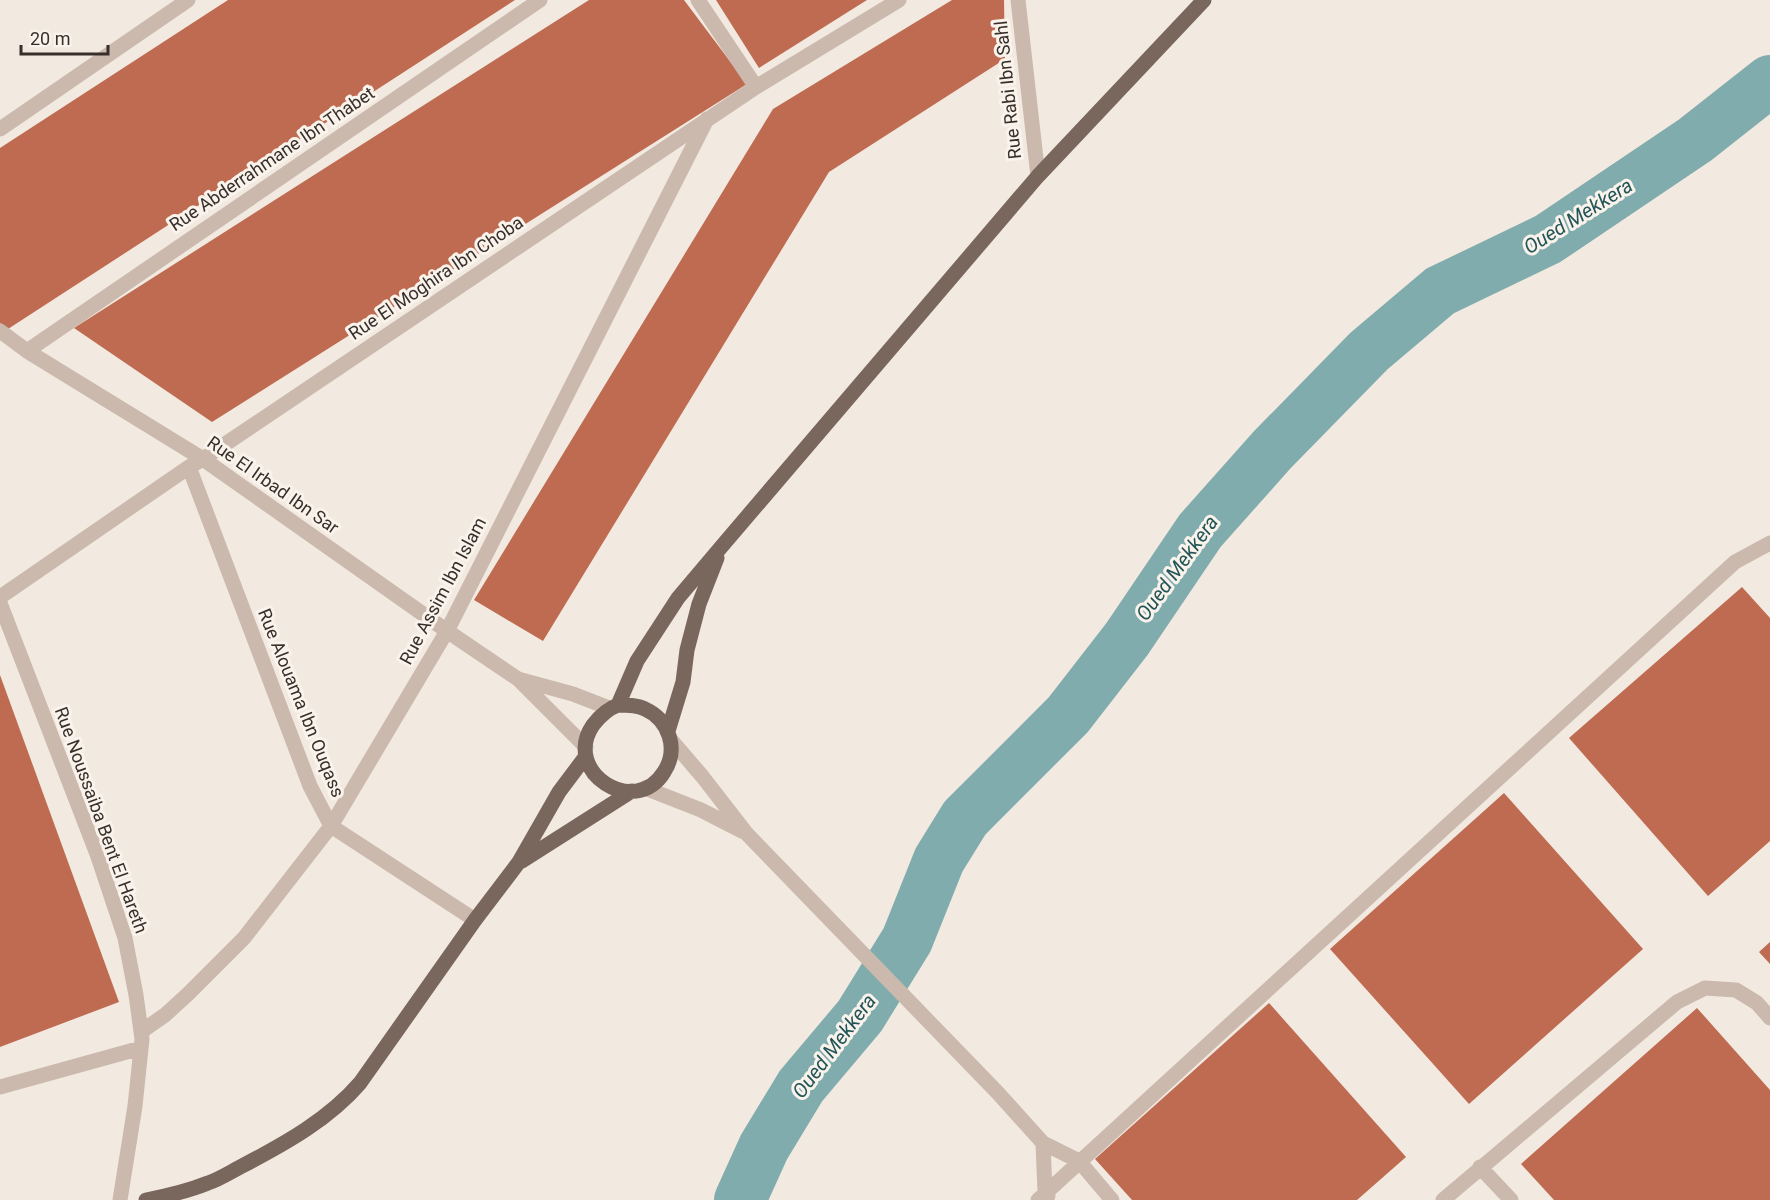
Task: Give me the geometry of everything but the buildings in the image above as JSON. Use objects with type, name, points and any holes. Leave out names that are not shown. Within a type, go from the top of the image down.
[{"type":"main road","points":[[146,1200],[209,1183],[274,1149],[321,1119],[349,1095],[519,862],[586,752],[590,730],[594,723],[614,706],[637,661],[678,598],[1038,177],[1204,0]]},
{"type":"main road","points":[[519,862],[639,789],[656,782],[663,773],[669,763],[671,751],[669,735],[683,682],[687,650],[699,604],[722,546]]},
{"type":"main road","points":[[614,706],[644,708],[655,714],[669,735]]},
{"type":"main road","points":[[586,752],[592,771],[609,787],[620,790],[639,789]]},
{"type":"street","points":[[0,129],[189,0]]},
{"type":"street","name":"Rue Abderrahmane Ibn Thabet","points":[[27,351],[540,0]]},
{"type":"street","points":[[698,0],[756,87]]},
{"type":"street","name":"Rue El Moghira Ibn Choba","points":[[0,597],[189,466],[203,459],[707,119],[899,0]]},
{"type":"street","name":"Rue Rabi Ibn Sahl","points":[[1018,0],[1038,177]]},
{"type":"street","name":"Rue Assim Ibn Islam","points":[[142,1031],[165,1015],[244,938],[331,826],[447,631],[707,119]]},
{"type":"street","name":"Rue El Irbad Ibn Sar","points":[[0,331],[27,351],[203,459],[518,679]]},
{"type":"street","name":"Rue Alouama Ibn Ouqass","points":[[189,466],[310,786],[331,826],[475,920]]},
{"type":"street","points":[[1045,1198],[1079,1161],[1735,562],[1770,543]]},
{"type":"street","name":"Rue Noussaiba Bent El Hareth","points":[[0,603],[97,854],[125,938],[142,1031],[135,1106],[120,1200]]},
{"type":"street","points":[[518,679],[614,706]]},
{"type":"street","points":[[518,679],[586,752]]},
{"type":"street","points":[[669,735],[747,834],[997,1092],[1043,1143],[1079,1161],[1112,1200]]},
{"type":"street","points":[[639,789],[701,810],[747,834]]},
{"type":"street","points":[[1443,1200],[1677,1002],[1705,988],[1736,990],[1757,1003],[1770,1018]]},
{"type":"street","points":[[0,1087],[141,1048]]},
{"type":"street","points":[[1043,1143],[1045,1198]]},
{"type":"street","points":[[1480,1167],[1511,1200]]},
{"type":"waterway","name":"Oued Mekkera","points":[[740,1200],[764,1147],[801,1086],[860,1016],[907,940],[939,860],[965,818],[1068,715],[1127,639],[1200,531],[1272,450],[1369,351],[1440,291],[1548,239],[1695,140],[1770,81]]}]
